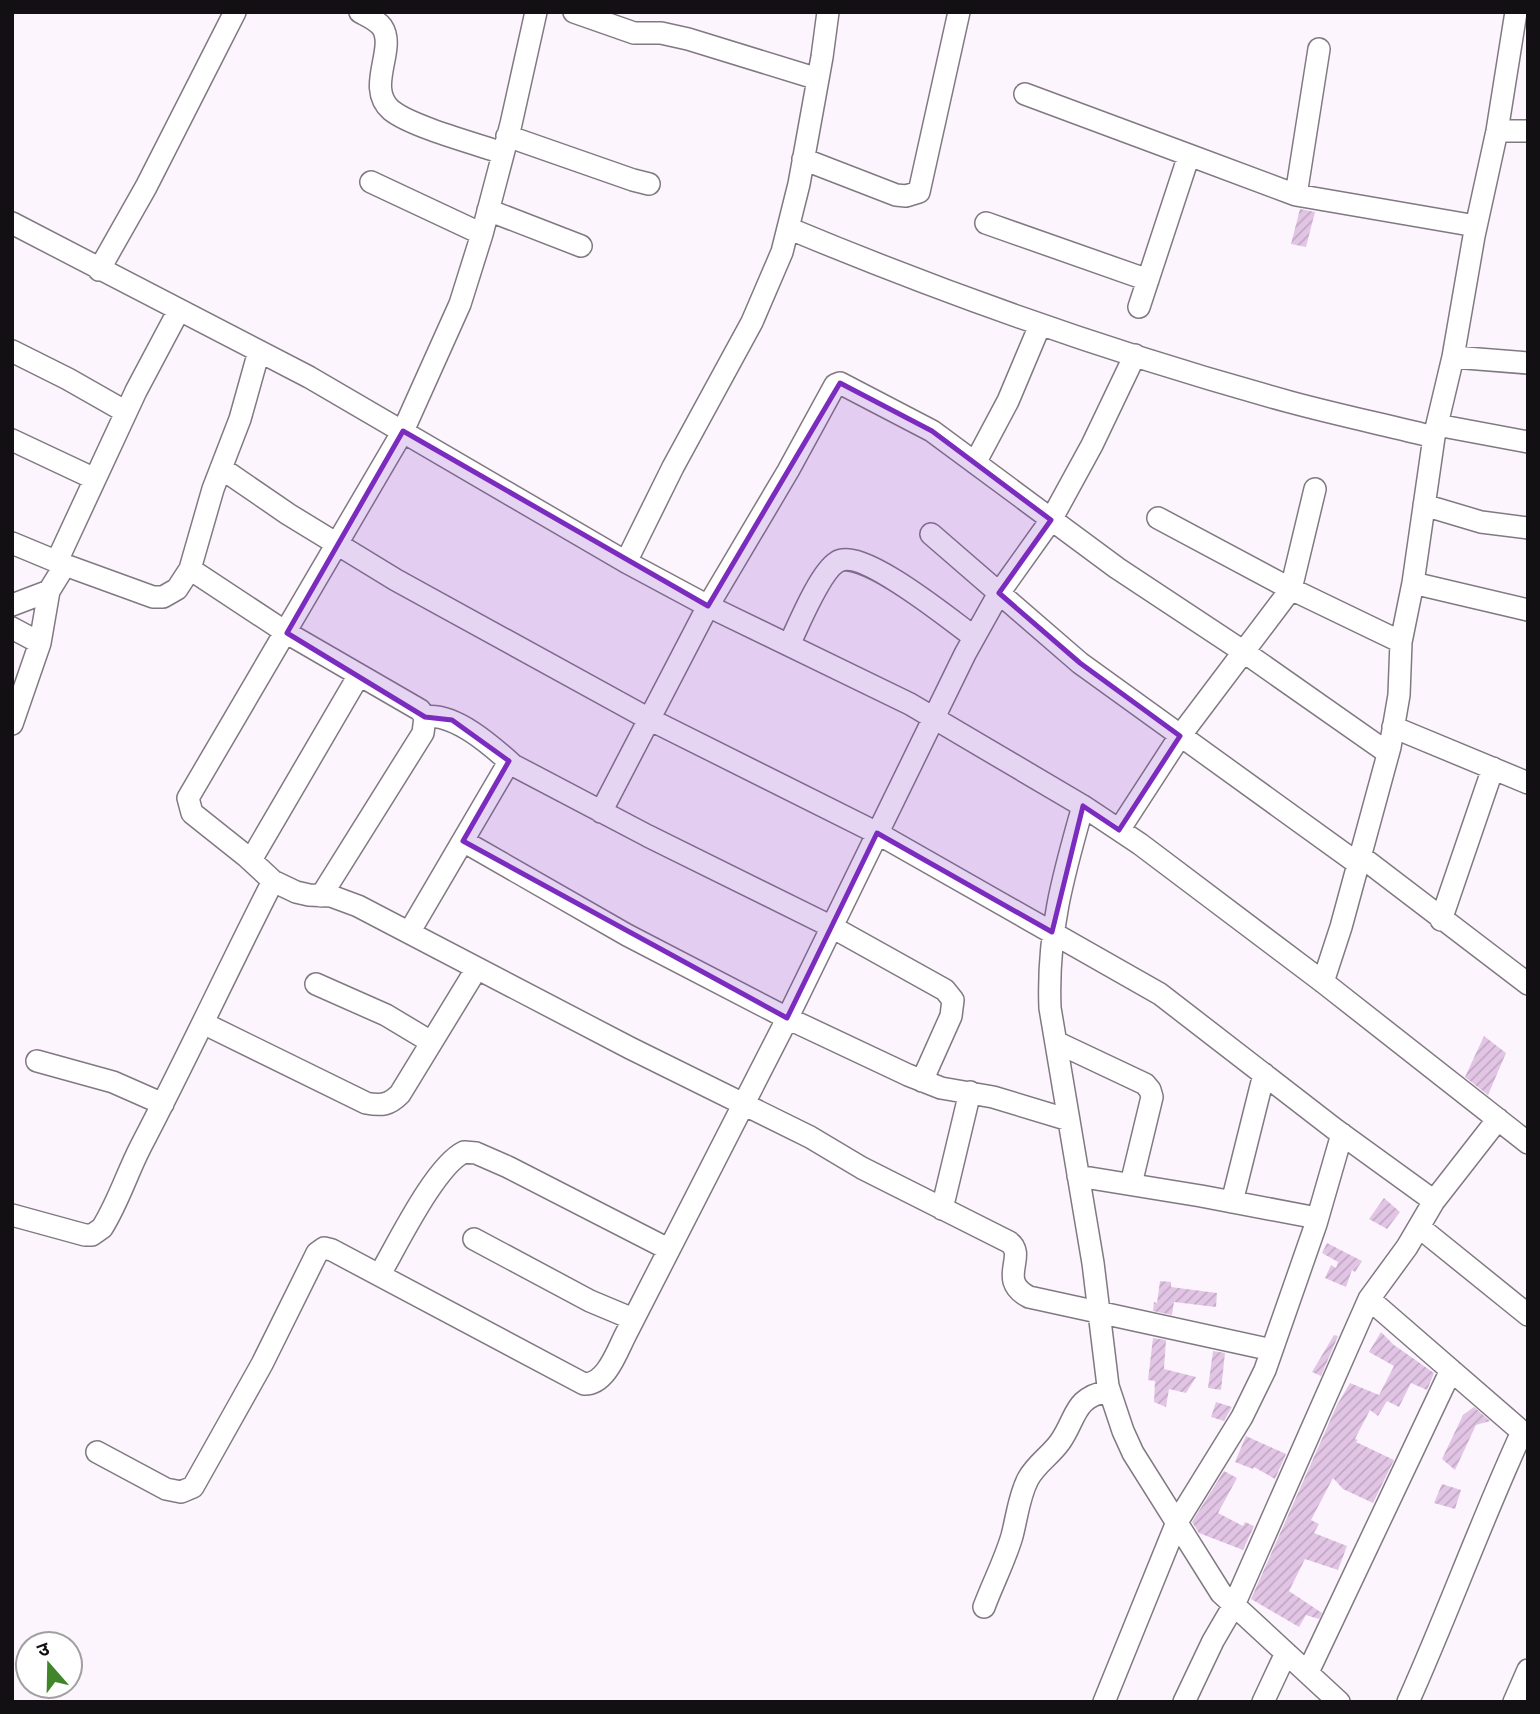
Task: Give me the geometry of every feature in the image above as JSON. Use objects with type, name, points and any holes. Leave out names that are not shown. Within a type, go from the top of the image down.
[{"type":"street","points":[[99,270],[146,187],[235,12]]},
{"type":"street","points":[[360,12],[380,24],[384,30],[386,39],[381,83],[383,97],[390,108],[417,122],[649,184]]},
{"type":"street","points":[[536,12],[482,234],[460,304],[403,431],[188,798],[192,813],[273,881],[296,892],[343,899],[410,932],[741,1105],[810,1137],[862,1168],[1014,1246],[1016,1252],[1012,1278],[1020,1292],[1029,1297],[1272,1350]]},
{"type":"street","points":[[574,12],[634,33],[661,33],[688,39],[818,79]]},
{"type":"street","points":[[626,562],[679,456],[752,322],[782,252],[803,159],[828,12]]},
{"type":"street","points":[[803,159],[896,195],[906,196],[919,192],[959,12]]},
{"type":"street","points":[[1323,982],[1341,927],[1393,727],[1399,695],[1401,642],[1413,583],[1436,431],[1497,131],[1516,12]]},
{"type":"street","points":[[1296,195],[1319,49]]},
{"type":"street","points":[[1025,94],[1296,195],[1476,226]]},
{"type":"street","points":[[1497,131],[1528,131]]},
{"type":"street","points":[[1139,307],[1189,155]]},
{"type":"street","points":[[371,182],[482,234]]},
{"type":"street","points":[[488,210],[581,246]]},
{"type":"street","points":[[12,223],[259,351],[403,431],[626,562],[933,718],[1083,806],[1323,982],[1526,1138]]},
{"type":"street","points":[[986,223],[1148,280]]},
{"type":"street","points":[[788,228],[888,270],[1040,324],[1290,402],[1436,431],[1528,442]]},
{"type":"street","points":[[12,724],[40,643],[50,592],[94,479],[179,310]]},
{"type":"street","points":[[975,463],[1008,401],[1040,324]]},
{"type":"street","points":[[12,351],[126,412]]},
{"type":"street","points":[[12,543],[153,597],[163,597],[177,589],[190,569],[240,419],[259,351]]},
{"type":"street","points":[[97,1452],[166,1489],[181,1492],[192,1487],[262,1364],[317,1254],[324,1248],[584,1384],[595,1382],[606,1371],[787,1018],[974,638],[999,593],[1051,520],[1092,445],[1135,355]]},
{"type":"street","points":[[1453,357],[1528,363]]},
{"type":"street","points":[[601,811],[708,606],[837,384],[844,385],[932,431],[1117,568],[1388,752]]},
{"type":"street","points":[[12,440],[94,479]]},
{"type":"street","points":[[222,468],[288,514],[396,580],[649,719],[877,834],[1160,994],[1434,1201]]},
{"type":"street","points":[[1119,830],[1180,736],[1291,589],[1315,489]]},
{"type":"street","points":[[1424,505],[1481,522],[1528,528]]},
{"type":"street","points":[[1157,517],[1291,589],[1401,642]]},
{"type":"street","points":[[931,534],[1080,663],[1358,859],[1528,984]]},
{"type":"street","points":[[789,645],[818,586],[834,564],[847,559],[873,566],[974,638]]},
{"type":"street","points":[[190,569],[287,633],[420,710],[425,717],[423,733],[321,896]]},
{"type":"street","points":[[1413,583],[1528,610]]},
{"type":"street","points":[[12,605],[50,592]]},
{"type":"street","points":[[12,628],[40,643]]},
{"type":"street","points":[[251,860],[359,675]]},
{"type":"street","points":[[425,717],[433,715],[452,720],[494,748],[509,762],[832,927],[945,990],[953,1000],[951,1016],[922,1081]]},
{"type":"street","points":[[1393,727],[1528,783]]},
{"type":"street","points":[[410,932],[509,762]]},
{"type":"street","points":[[1441,920],[1493,768]]},
{"type":"street","points":[[1083,806],[1056,906],[1052,932],[1050,1008],[1093,1263],[1109,1391],[1133,1453],[1221,1593],[1337,1701]]},
{"type":"street","points":[[463,841],[626,935],[787,1018],[922,1081],[941,1088],[993,1097],[1069,1120]]},
{"type":"street","points":[[12,1214],[85,1235],[97,1232],[107,1221],[139,1150],[273,881]]},
{"type":"street","points":[[203,1023],[366,1103],[378,1105],[392,1102],[400,1094],[477,968]]},
{"type":"street","points":[[316,984],[386,1015],[431,1042]]},
{"type":"street","points":[[1056,1042],[1145,1084],[1150,1090],[1152,1097],[1131,1184]]},
{"type":"street","points":[[37,1061],[113,1082],[163,1104]]},
{"type":"street","points":[[1232,1202],[1264,1074]]},
{"type":"street","points":[[942,1209],[970,1092]]},
{"type":"street","points":[[1184,1702],[1213,1641],[1234,1605],[1369,1300],[1434,1201],[1498,1119]]},
{"type":"street","points":[[1104,1702],[1177,1522],[1242,1417],[1265,1370],[1317,1219],[1342,1134]]},
{"type":"street","points":[[380,1275],[422,1200],[451,1161],[464,1152],[476,1153],[508,1167],[668,1249]]},
{"type":"street","points":[[1078,1176],[1317,1219]]},
{"type":"street","points":[[1419,1227],[1528,1315]]},
{"type":"street","points":[[474,1239],[590,1301],[633,1319]]},
{"type":"street","points":[[1369,1300],[1525,1434],[1488,1507],[1437,1639],[1408,1702]]},
{"type":"street","points":[[1308,1672],[1451,1370]]},
{"type":"street","points":[[984,1607],[1011,1539],[1028,1479],[1041,1461],[1060,1443],[1079,1406],[1091,1396],[1109,1391]]},
{"type":"street","points":[[1263,1702],[1286,1653]]},
{"type":"street","points":[[1514,1702],[1528,1670]]},
{"type":"highlighted area","points":[[840,383],[932,431],[1051,520],[999,593],[1080,663],[1180,736],[1119,830],[1083,806],[1052,932],[877,833],[787,1018],[463,841],[509,761],[452,720],[425,717],[287,633],[403,431],[708,606]]},
{"type":"building","points":[[1300,209],[1315,212],[1306,247],[1291,244]]},
{"type":"building","points":[[1484,1036],[1506,1053],[1488,1095],[1465,1077]]},
{"type":"building","points":[[1384,1198],[1400,1212],[1387,1229],[1369,1219]]},
{"type":"building","points":[[1327,1243],[1362,1261],[1355,1272],[1352,1270],[1346,1287],[1325,1278],[1331,1265],[1336,1268],[1338,1262],[1322,1253]]},
{"type":"building","points":[[1160,1281],[1171,1282],[1171,1287],[1217,1293],[1216,1307],[1174,1302],[1172,1315],[1153,1311]]},
{"type":"building","points":[[1381,1332],[1394,1345],[1434,1373],[1427,1390],[1411,1383],[1399,1407],[1387,1401],[1378,1416],[1370,1410],[1355,1439],[1358,1440],[1356,1442],[1394,1460],[1373,1503],[1343,1489],[1333,1478],[1311,1520],[1319,1524],[1314,1533],[1347,1546],[1338,1570],[1305,1559],[1289,1591],[1322,1613],[1319,1619],[1306,1615],[1299,1627],[1251,1599],[1337,1405],[1350,1383],[1379,1395],[1394,1366],[1369,1352]]},
{"type":"building","points":[[1334,1335],[1338,1336],[1321,1376],[1312,1372]]},
{"type":"building","points":[[1153,1338],[1166,1340],[1164,1369],[1196,1377],[1186,1393],[1169,1389],[1166,1407],[1154,1402],[1155,1381],[1148,1380]]},
{"type":"building","points":[[1213,1351],[1225,1353],[1221,1390],[1208,1388]]},
{"type":"building","points":[[1216,1402],[1232,1407],[1224,1421],[1211,1417]]},
{"type":"building","points":[[1474,1407],[1490,1421],[1476,1425],[1455,1470],[1442,1459],[1463,1415]]},
{"type":"building","points":[[1246,1436],[1286,1454],[1275,1479],[1254,1467],[1253,1469],[1235,1462]]},
{"type":"building","points":[[1224,1471],[1237,1478],[1218,1513],[1243,1526],[1245,1522],[1254,1526],[1243,1550],[1199,1533],[1192,1522]]},
{"type":"building","points":[[1442,1484],[1461,1490],[1455,1509],[1434,1503]]}]
